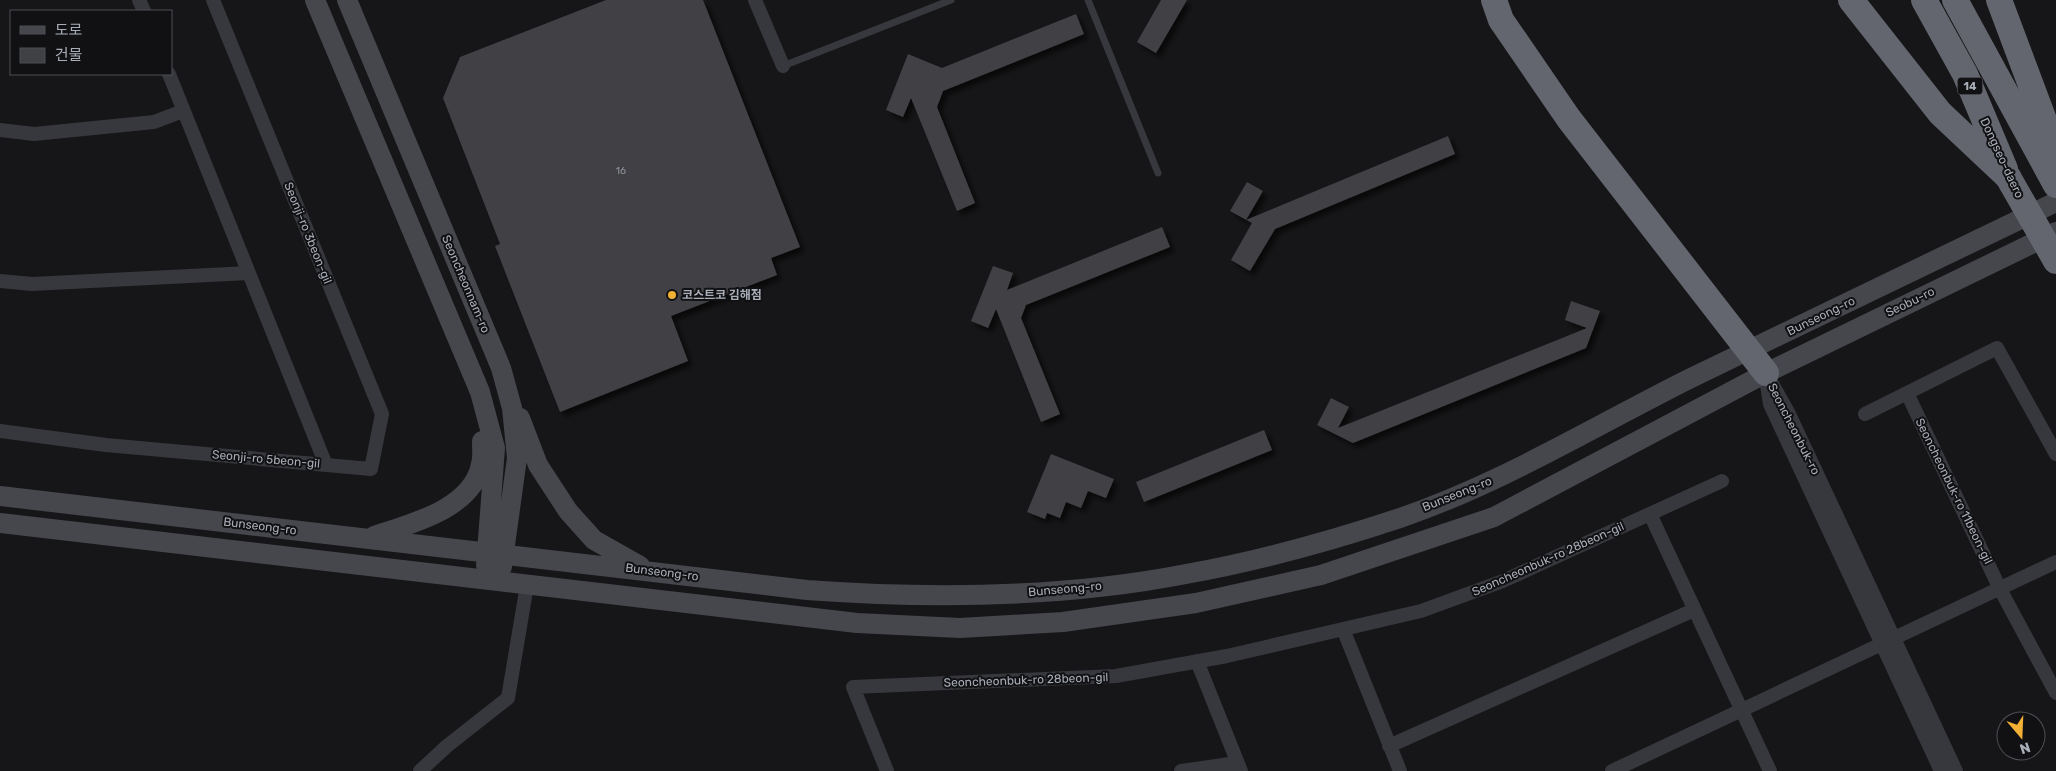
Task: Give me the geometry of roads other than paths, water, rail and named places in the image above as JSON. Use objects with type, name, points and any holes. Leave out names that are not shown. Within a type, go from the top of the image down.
[{"type":"highway","points":[[1494,0],[1502,20],[1569,119],[1766,373]]},
{"type":"highway","points":[[1851,0],[1940,113],[2008,177]]},
{"type":"highway","name":"Dongseo-daero","points":[[1924,0],[1965,74],[2008,177],[2056,261]]},
{"type":"highway","name":"14","points":[[1954,0],[2050,153],[2056,186]]},
{"type":"highway","points":[[1999,0],[2050,153]]},
{"type":"main road","name":"Seoncheonnam-ro","points":[[315,0],[476,383],[495,448],[496,553]]},
{"type":"main road","name":"Seoncheonnam-ro","points":[[347,0],[501,368],[512,408],[517,458],[496,553],[492,580]]},
{"type":"main road","name":"Bunseong-ro","points":[[0,496],[807,590],[888,596],[951,596],[1026,592],[1185,575],[1270,556],[1401,517],[1524,466],[1690,379],[2056,202]]},
{"type":"main road","name":"Seobu-ro","points":[[1766,373],[2056,232]]},
{"type":"main road","points":[[501,368],[538,465],[568,512],[594,540],[648,571]]},
{"type":"main road","points":[[0,523],[492,580],[779,616],[857,623],[960,628],[1064,622],[1196,603],[1321,575],[1494,517],[1766,373]]},
{"type":"main road","points":[[366,539],[421,521],[448,509],[470,488],[481,466],[484,409]]},
{"type":"street","name":"Seonji-ro 3beon-gil","points":[[213,0],[382,414],[371,469],[326,465]]},
{"type":"street","points":[[755,0],[783,66]]},
{"type":"street","name":"Seonji-ro 5beon-gil","points":[[0,431],[106,444],[326,465],[169,75]]},
{"type":"street","points":[[0,130],[34,134],[154,122],[184,111]]},
{"type":"street","points":[[0,281],[32,284],[248,273]]},
{"type":"street","points":[[1865,414],[1997,348],[2056,454]]},
{"type":"street","name":"Seoncheonbuk-ro","points":[[1766,373],[1770,404],[1888,642],[1956,771]]},
{"type":"street","name":"Seoncheonbuk-ro 11beon-gil","points":[[1907,393],[2000,589],[2056,693]]},
{"type":"street","name":"Seoncheonbuk-ro 28beon-gil","points":[[887,771],[854,687],[1116,676],[1197,661],[1421,611],[1503,582],[1722,481]]},
{"type":"street","points":[[1650,514],[1770,771]]},
{"type":"street","points":[[1612,771],[2056,562]]},
{"type":"street","points":[[420,771],[447,746],[508,698],[527,585]]},
{"type":"street","points":[[1389,746],[1694,610]]},
{"type":"street","points":[[1343,629],[1400,771]]},
{"type":"street","name":"Seoncheonbuk-ro","points":[[1888,642],[1941,771]]},
{"type":"street","points":[[1181,771],[1239,767],[1197,661]]},
{"type":"lane","points":[[783,66],[951,0]]},
{"type":"lane","points":[[1088,0],[1158,173]]},
{"type":"place","name":"코스트코 김해점","points":[[672,295]]}]
